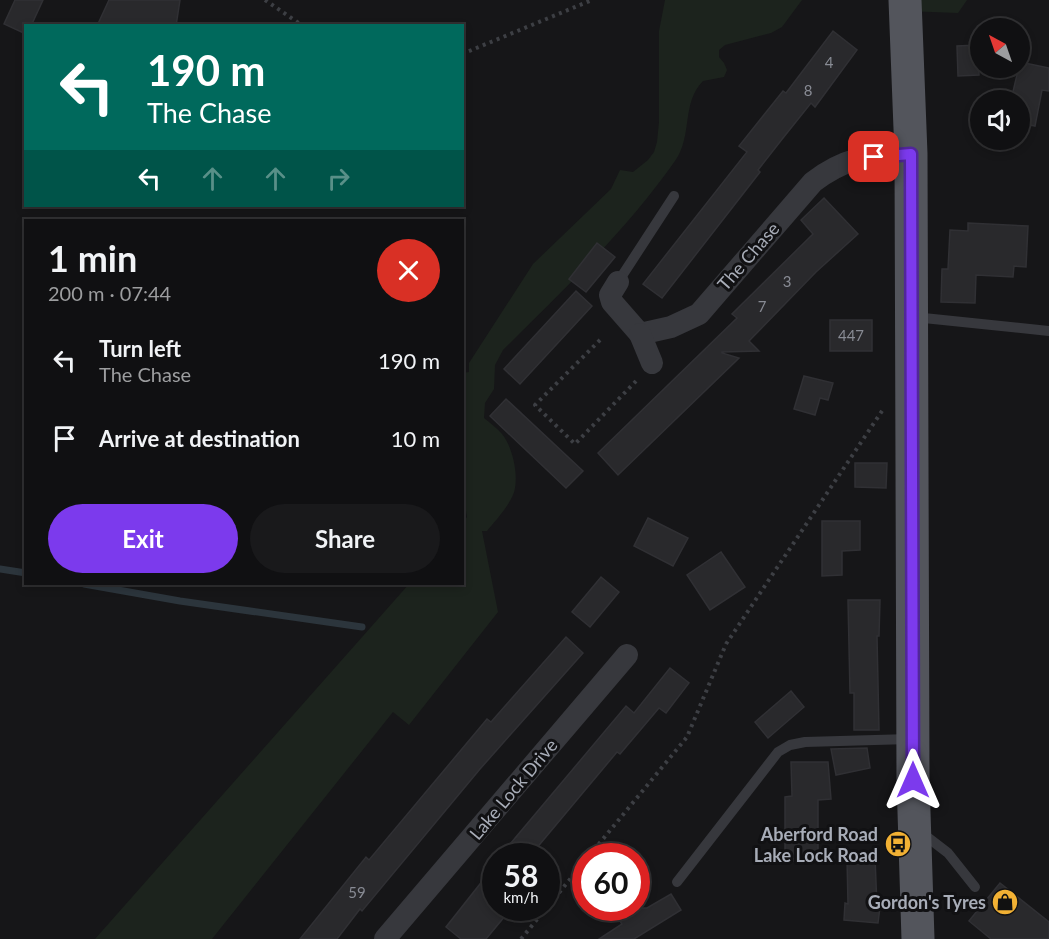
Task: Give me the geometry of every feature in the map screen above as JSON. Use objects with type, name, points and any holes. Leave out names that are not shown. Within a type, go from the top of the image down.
[{"type":"main road","points":[[905,0],[911,154],[913,739],[918,939]]},
{"type":"street","name":"The Chase","points":[[640,334],[671,327],[699,314],[813,182],[831,168],[856,158],[911,154]]},
{"type":"street","points":[[618,282],[610,295],[612,302],[640,334],[652,363]]},
{"type":"street","name":"Lake Lock Drive","points":[[398,934],[627,655]]},
{"type":"lane","points":[[618,282],[674,196]]},
{"type":"lane","points":[[911,317],[1049,331]]},
{"type":"lane","points":[[677,882],[778,752],[790,745],[805,742],[913,739]]},
{"type":"lane","points":[[915,827],[948,853],[975,887]]},
{"type":"path","points":[[265,0],[300,24]]},
{"type":"path","points":[[464,53],[592,0]]},
{"type":"path","points":[[600,340],[535,405],[575,444],[652,363]]},
{"type":"path","points":[[600,843],[687,737],[726,644],[884,407]]},
{"type":"path","points":[[521,939],[572,877]]},
{"type":"shaded area","points":[[665,0],[802,0],[782,27],[771,33],[725,45],[719,50],[719,57],[727,70],[724,77],[703,81],[696,90],[689,109],[684,141],[675,161],[615,236],[503,350],[495,365],[494,389],[485,403],[484,418],[506,439],[516,475],[514,493],[508,505],[487,531],[482,531],[498,612],[409,725],[393,712],[212,939],[95,939],[408,585],[464,585],[464,521],[467,517],[464,499],[464,373],[469,372],[469,363],[533,264],[611,189],[620,170],[633,172],[654,152],[659,122],[659,31]]},
{"type":"shaded area","points":[[905,0],[967,0],[958,13],[905,11]]},
{"type":"building","points":[[15,0],[43,0],[32,24],[24,24],[24,33],[4,24]]},
{"type":"building","points":[[109,0],[180,0],[176,24],[98,24]]},
{"type":"building","points":[[833,31],[857,50],[815,107],[811,103],[783,138],[758,170],[760,172],[662,298],[643,284],[747,152],[739,146],[783,91],[786,93]]},
{"type":"building","points":[[970,45],[970,75],[958,76],[957,46]]},
{"type":"building","points":[[1030,64],[1049,68],[1049,91],[1042,90],[1035,126],[1030,125],[1030,90],[1013,90],[1016,78],[1030,78]]},
{"type":"building","points":[[824,198],[858,234],[816,272],[749,341],[759,351],[722,352],[739,358],[618,475],[598,453],[737,318],[732,314],[813,234],[801,220]]},
{"type":"building","points":[[968,223],[1028,226],[1026,267],[1014,266],[1013,277],[976,275],[975,303],[941,302],[942,269],[948,269],[950,230],[968,231]]},
{"type":"building","points":[[597,243],[615,257],[586,292],[569,279]]},
{"type":"building","points":[[576,291],[592,306],[520,384],[504,369]]},
{"type":"building","points":[[830,320],[872,320],[872,351],[830,351]]},
{"type":"building","points":[[804,376],[833,383],[828,400],[820,398],[815,415],[794,409]]},
{"type":"building","points":[[506,399],[583,471],[566,488],[490,416]]},
{"type":"building","points":[[855,463],[887,463],[886,488],[855,487]]},
{"type":"building","points":[[648,518],[688,538],[673,566],[634,546]]},
{"type":"building","points":[[822,521],[860,521],[860,550],[842,551],[842,575],[822,576]]},
{"type":"building","points":[[721,552],[745,587],[710,610],[687,575]]},
{"type":"building","points":[[601,577],[619,592],[590,627],[572,612]]},
{"type":"building","points":[[848,600],[880,600],[879,636],[877,636],[879,730],[854,730],[854,693],[850,693]]},
{"type":"building","points":[[566,637],[583,653],[480,769],[362,911],[360,909],[337,939],[300,939],[366,857],[369,860],[487,719],[491,722]]},
{"type":"building","points":[[670,668],[689,683],[666,713],[659,708],[620,754],[617,752],[541,843],[511,843],[626,706],[634,713]]},
{"type":"building","points":[[791,691],[804,707],[768,738],[755,722]]},
{"type":"building","points":[[867,748],[870,768],[836,775],[831,749]]},
{"type":"building","points":[[791,762],[828,762],[831,799],[818,800],[818,860],[785,861],[785,797],[792,796]]},
{"type":"building","points":[[875,857],[877,907],[880,907],[878,923],[844,920],[845,903],[848,904],[847,858]]},
{"type":"building","points":[[482,881],[482,921],[501,921],[486,939],[461,939],[446,927]]},
{"type":"building","name":"Gordon's Tyres","points":[[1000,883],[1049,922],[1049,939],[991,939],[969,921]]},
{"type":"building","points":[[671,894],[681,910],[634,939],[599,939],[622,924],[620,921],[650,921],[650,906]]},
{"type":"waterway","points":[[0,569],[24,573]]},
{"type":"waterway","points":[[90,585],[180,601],[362,627]]},
{"type":"place","name":"Aberford Road Lake Lock Road","points":[[898,844]]},
{"type":"place","name":"Gordon's Tyres","points":[[1005,902]]},
{"type":"route","points":[[874,157],[911,154],[913,780]]}]
